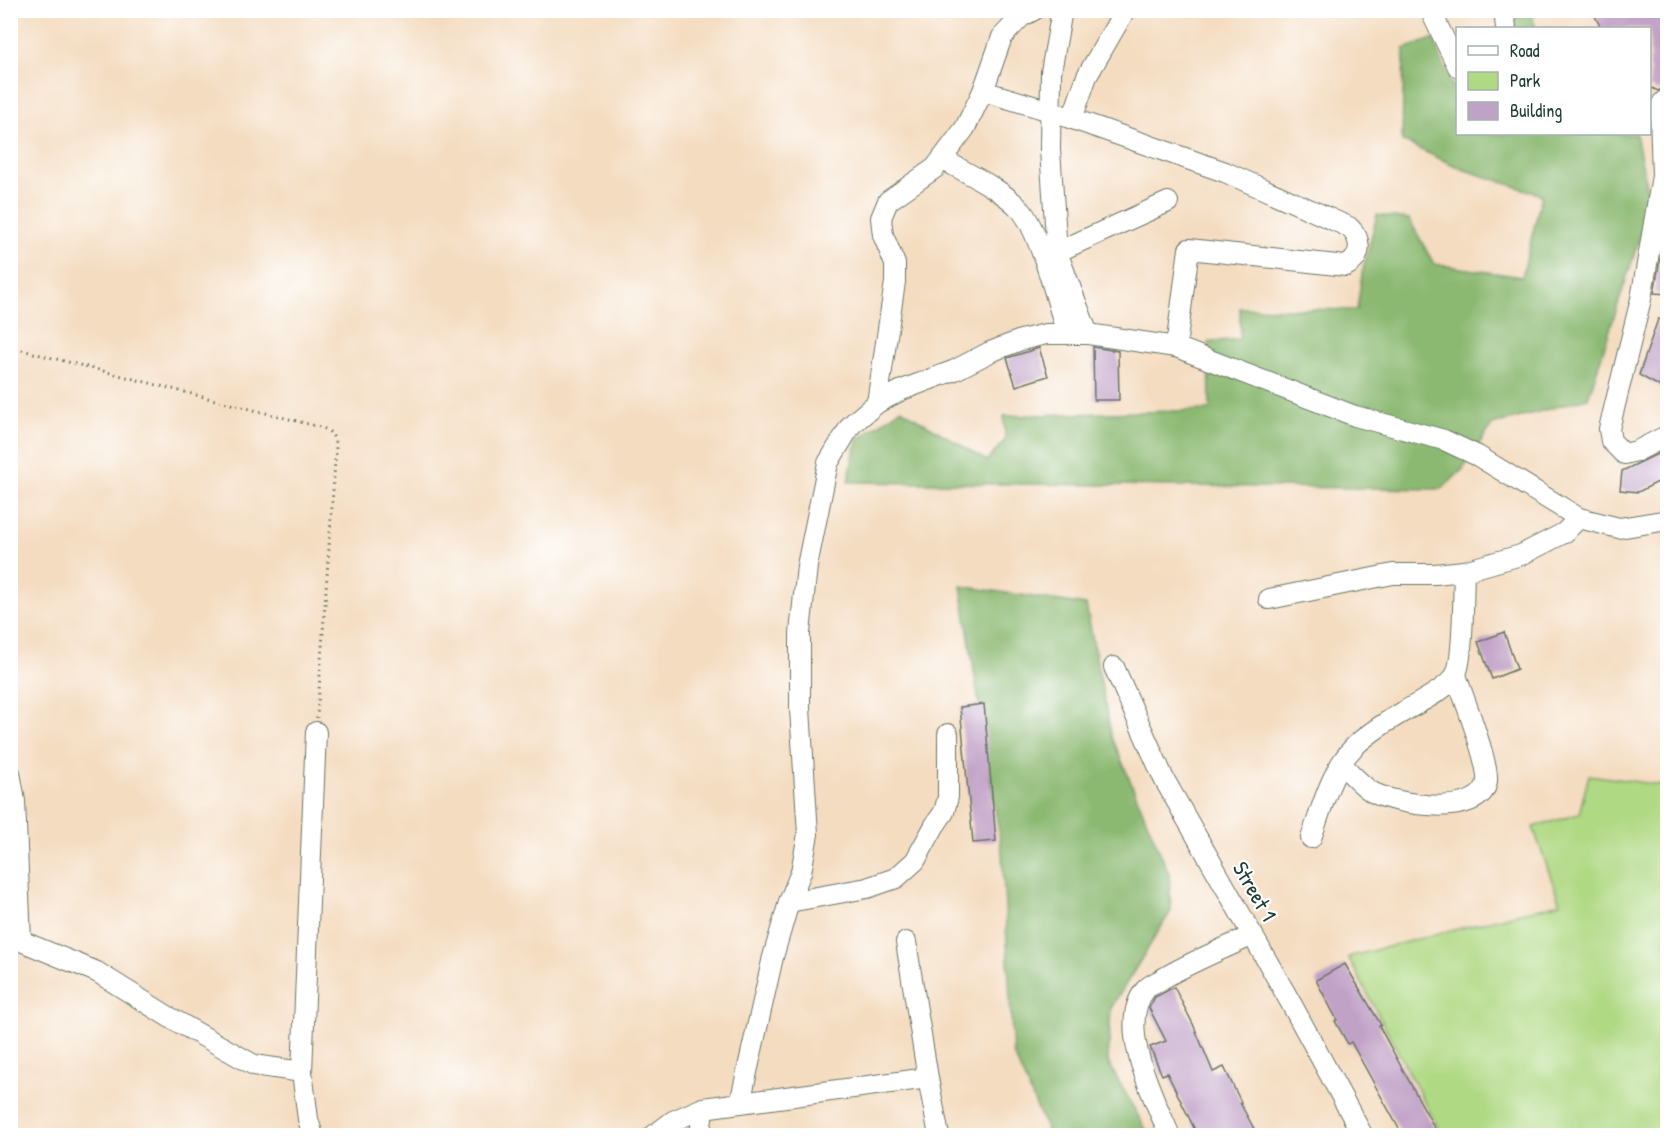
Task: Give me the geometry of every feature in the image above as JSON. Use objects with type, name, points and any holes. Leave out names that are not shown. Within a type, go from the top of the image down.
[{"type":"street","points":[[877,403],[895,282],[895,264],[883,235],[881,218],[888,201],[935,168],[965,128],[982,91],[1002,37],[1021,17],[1034,10]]},
{"type":"street","points":[[1062,10],[1051,72],[1050,111],[1050,150],[1057,252],[1088,334]]},
{"type":"street","points":[[1072,119],[1087,76],[1125,10]]},
{"type":"street","points":[[1431,10],[1456,63]]},
{"type":"street","points":[[1504,10],[1506,27]]},
{"type":"street","points":[[982,91],[1050,111],[1225,172],[1349,227],[1356,233],[1359,243],[1358,255],[1354,262],[1346,266],[1189,249],[1176,347]]},
{"type":"street","points":[[1668,98],[1663,102],[1660,113],[1662,176],[1641,298],[1608,429],[1611,441],[1624,454],[1668,435]]},
{"type":"street","points":[[942,159],[1005,195],[1022,210],[1042,256],[1067,334]]},
{"type":"street","points":[[1057,252],[1168,202]]},
{"type":"street","points":[[740,1104],[772,957],[801,872],[808,834],[800,709],[800,633],[807,566],[828,463],[851,425],[877,403],[902,390],[956,370],[990,352],[1021,340],[1046,334],[1088,334],[1176,347],[1355,416],[1444,440],[1478,456],[1579,518],[1619,528],[1668,520]]},
{"type":"street","points":[[1269,598],[1393,574],[1464,571],[1521,555],[1564,533],[1579,518]]},
{"type":"street","points":[[1341,764],[1370,791],[1407,803],[1457,805],[1470,802],[1484,792],[1487,779],[1484,760],[1456,675],[1460,658],[1464,571]]},
{"type":"street","name":"Street 1","points":[[1114,667],[1164,779],[1363,1136]]},
{"type":"street","points":[[1311,838],[1326,796],[1341,764],[1354,747],[1380,726],[1440,690],[1456,675]]},
{"type":"street","points":[[311,1127],[302,1072],[316,732]]},
{"type":"street","points":[[789,902],[867,888],[896,878],[915,861],[934,825],[944,812],[948,797],[948,734]]},
{"type":"street","points":[[10,773],[15,801],[16,940],[97,972],[169,1017],[254,1065],[302,1072]]},
{"type":"street","points":[[1170,1136],[1147,1080],[1136,1044],[1134,1011],[1147,988],[1253,935]]},
{"type":"street","points":[[906,942],[939,1136]]},
{"type":"street","points":[[653,1136],[673,1121],[703,1108],[928,1078]]},
{"type":"street","points":[[700,1136],[703,1108]]},
{"type":"path","points":[[10,347],[320,427],[328,430],[334,436],[336,447],[316,732]]},
{"type":"green space","points":[[1509,11],[1534,11],[1531,13],[1536,27],[1509,27]]},
{"type":"green space","points":[[1433,39],[1456,95],[1456,135],[1636,135],[1650,205],[1588,398],[1492,425],[1463,469],[1442,489],[848,482],[857,440],[901,409],[987,461],[1005,440],[1004,416],[1210,410],[1209,342],[1240,339],[1240,308],[1357,310],[1362,274],[1377,215],[1409,219],[1434,264],[1522,277],[1542,195],[1462,169],[1402,141],[1404,49]]},
{"type":"green space","points":[[961,586],[1086,605],[1111,735],[1169,874],[1171,911],[1111,1008],[1108,1062],[1149,1135],[1049,1135],[1013,1053],[1002,852]]},
{"type":"green space","points":[[1589,775],[1667,786],[1667,1135],[1442,1135],[1348,957],[1560,903],[1533,827],[1579,814]]},
{"type":"building","points":[[1592,10],[1668,10],[1668,86],[1658,91],[1651,88],[1651,27],[1600,27]]},
{"type":"building","points":[[1668,215],[1668,294],[1654,293]]},
{"type":"building","points":[[1658,319],[1668,321],[1668,391],[1639,375]]},
{"type":"building","points":[[1093,347],[1118,351],[1119,400],[1094,400]]},
{"type":"building","points":[[1039,348],[1048,376],[1016,386],[1007,358]]},
{"type":"building","points":[[1668,449],[1668,477],[1638,492],[1620,490],[1622,471]]},
{"type":"building","points":[[1504,632],[1517,669],[1492,679],[1478,642]]},
{"type":"building","points":[[984,704],[996,841],[973,843],[960,707]]},
{"type":"building","points":[[1345,964],[1381,1025],[1379,1026],[1439,1136],[1403,1136],[1351,1042],[1348,1044],[1335,1021],[1337,1020],[1316,980]]},
{"type":"building","points":[[1174,987],[1193,1024],[1213,1072],[1224,1067],[1258,1136],[1198,1136],[1167,1073],[1162,1075],[1150,1047],[1166,1041],[1149,1008],[1155,997]]}]
